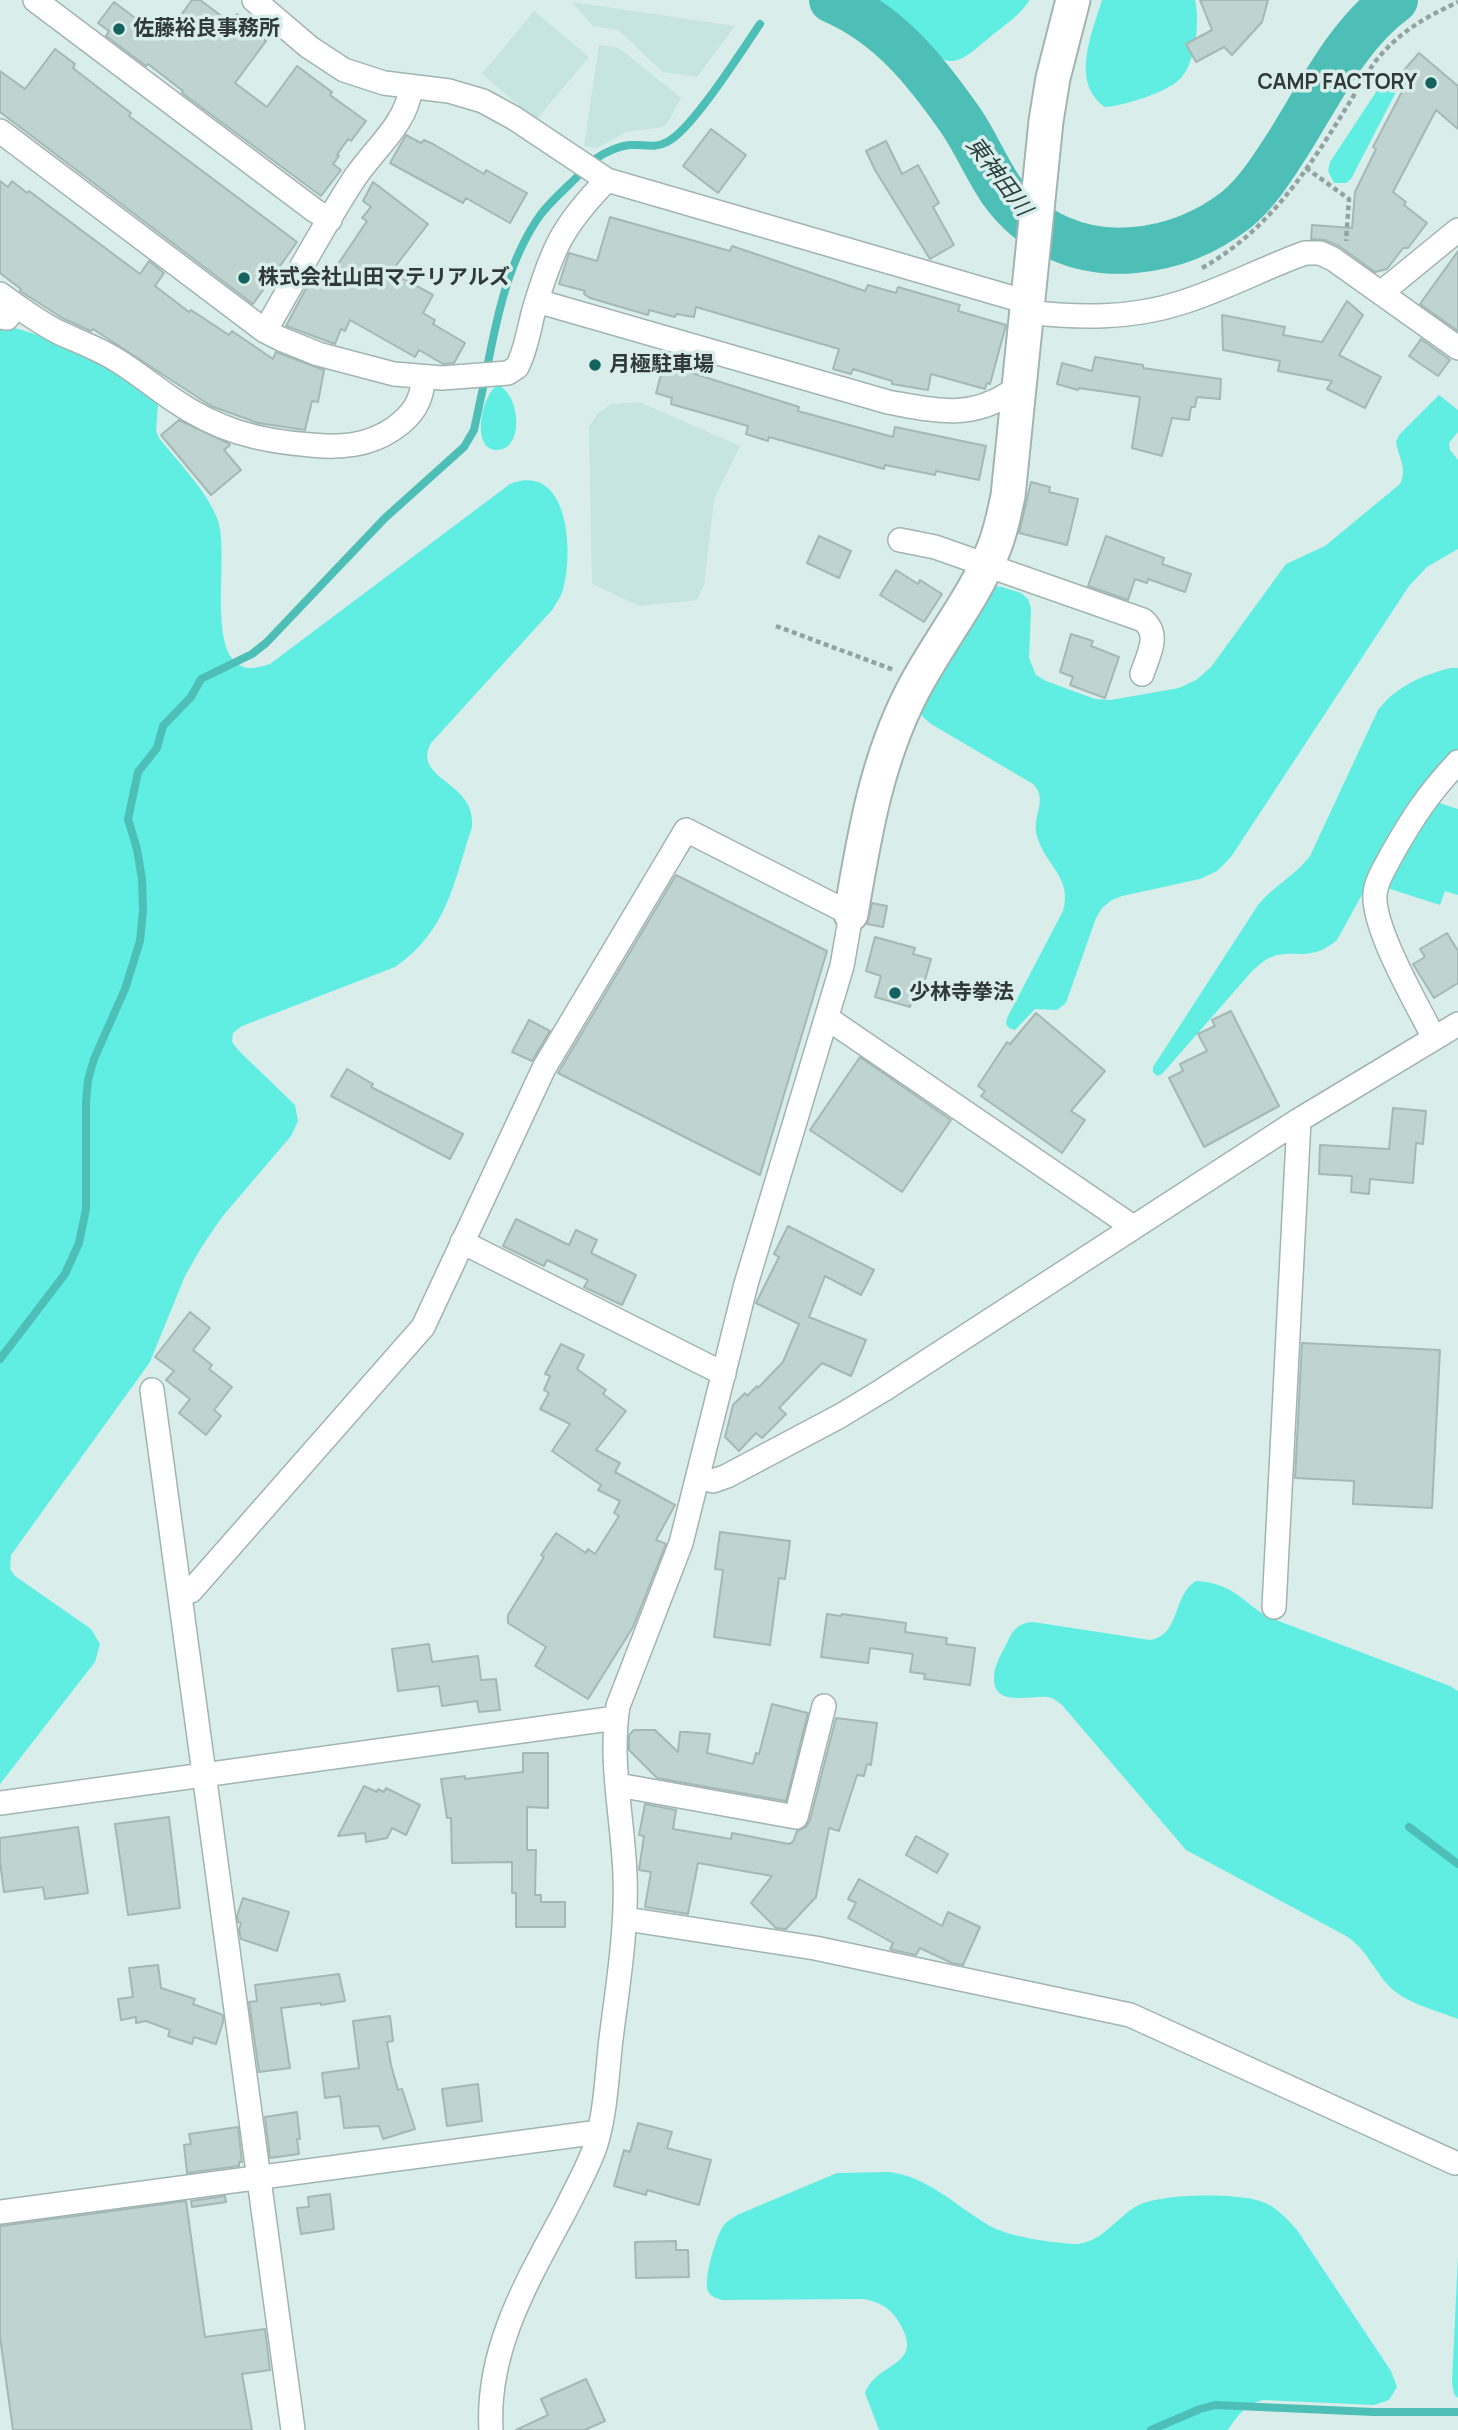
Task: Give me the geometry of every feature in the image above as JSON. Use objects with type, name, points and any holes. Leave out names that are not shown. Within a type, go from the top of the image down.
[{"type":"street","points":[[35,0],[330,220]]},
{"type":"street","points":[[254,0],[309,47],[344,70],[373,80],[466,95],[499,109],[607,180],[1027,307],[1059,316],[1102,316],[1154,310],[1204,295],[1305,253],[1320,253],[1333,258],[1458,348]]},
{"type":"street","points":[[491,2430],[492,2390],[505,2334],[588,2166],[598,2132],[626,1919],[623,1832],[614,1750],[616,1718],[625,1685],[672,1571],[746,1284],[842,967],[865,832],[876,785],[896,727],[919,680],[987,564],[1003,521],[1008,496],[1053,78],[1073,0]]},
{"type":"street","points":[[265,331],[363,165],[403,117],[410,102],[411,87]]},
{"type":"street","points":[[0,131],[265,331],[318,354],[394,374],[423,377],[465,377],[513,371],[520,362],[555,245],[568,223],[607,180]]},
{"type":"street","points":[[1381,293],[1458,230]]},
{"type":"street","points":[[537,301],[888,402],[948,411],[970,411],[992,404],[1008,394],[1018,395]]},
{"type":"street","points":[[5,306],[116,359],[196,415],[240,434],[277,443],[346,446],[385,434],[402,423],[416,407],[423,392],[423,377]]},
{"type":"street","points":[[900,540],[936,547],[1143,620],[1153,633],[1153,642],[1142,674]]},
{"type":"street","points":[[1434,1038],[1387,942],[1377,911],[1375,894],[1380,877],[1413,816],[1458,762]]},
{"type":"street","points":[[180,1592],[191,1591],[422,1327],[544,1068],[686,830],[851,914]]},
{"type":"street","points":[[827,1018],[1133,1227]]},
{"type":"street","points":[[698,1477],[713,1481],[727,1476],[840,1416],[1299,1119],[1458,1024]]},
{"type":"street","points":[[1274,1607],[1299,1119]]},
{"type":"street","points":[[463,1242],[724,1374]]},
{"type":"street","points":[[152,1391],[293,2430]]},
{"type":"street","points":[[618,1785],[796,1817],[824,1706]]},
{"type":"street","points":[[0,1804],[616,1718]]},
{"type":"street","points":[[626,1919],[815,1948],[1130,2015],[1455,2163]]},
{"type":"street","points":[[0,2211],[598,2132]]},
{"type":"path","points":[[1194,272],[1230,251],[1276,210],[1389,45],[1416,23],[1458,2]]},
{"type":"path","points":[[1306,168],[1349,199],[1344,267]]},
{"type":"path","points":[[776,626],[919,680]]},
{"type":"shaded area","points":[[874,0],[1029,1],[1016,16],[971,53],[958,60],[948,61],[936,57],[912,41]]},
{"type":"shaded area","points":[[1102,0],[1195,0],[1196,40],[1190,62],[1181,78],[1156,93],[1123,104],[1105,107],[1094,97],[1088,85],[1087,57]]},
{"type":"shaded area","points":[[572,2],[735,26],[697,77],[663,72],[618,30],[593,26]]},
{"type":"shaded area","points":[[534,11],[589,57],[536,120],[482,74]]},
{"type":"shaded area","points":[[599,45],[619,48],[681,98],[663,127],[626,132],[597,148],[584,146]]},
{"type":"shaded area","points":[[1392,81],[1397,86],[1395,94],[1351,179],[1346,183],[1334,183],[1328,171],[1330,162],[1380,86],[1384,82]]},
{"type":"shaded area","points":[[0,325],[62,344],[85,355],[127,379],[158,405],[156,431],[159,438],[208,499],[218,521],[222,555],[224,639],[230,655],[243,667],[255,668],[270,664],[510,484],[530,480],[545,486],[556,498],[563,514],[568,555],[563,590],[553,609],[431,743],[427,755],[430,765],[465,800],[471,812],[472,827],[453,887],[427,938],[395,967],[242,1026],[233,1033],[232,1042],[239,1051],[295,1105],[298,1121],[291,1136],[222,1217],[201,1248],[185,1276],[150,1362],[11,1555],[10,1569],[15,1576],[91,1629],[100,1644],[95,1662],[0,1784]]},
{"type":"shaded area","points":[[498,385],[506,391],[511,400],[516,422],[511,442],[505,448],[495,450],[487,447],[483,440],[481,419],[488,398]]},
{"type":"shaded area","points":[[1439,395],[1458,410],[1458,432],[1449,443],[1450,450],[1458,460],[1458,549],[1427,567],[1409,586],[1231,857],[1217,871],[1200,879],[1112,900],[1102,908],[1096,918],[1066,1003],[1057,1010],[1035,1009],[1015,1030],[1009,1028],[1006,1024],[1007,1018],[1063,911],[1065,899],[1061,880],[1037,836],[1040,796],[1033,784],[931,724],[922,716],[920,705],[993,586],[1021,593],[1028,599],[1031,608],[1029,658],[1036,675],[1046,681],[1095,699],[1111,700],[1179,688],[1196,680],[1211,667],[1286,564],[1325,546],[1400,484],[1403,468],[1396,441]]},
{"type":"shaded area","points":[[639,402],[740,446],[714,499],[704,585],[697,600],[639,606],[592,584],[589,427],[598,413],[612,404]]},
{"type":"shaded area","points":[[1451,668],[1458,668],[1458,751],[1407,813],[1337,940],[1317,952],[1276,955],[1263,962],[1162,1074],[1157,1076],[1153,1067],[1258,905],[1310,856],[1378,710],[1393,694],[1411,683]]},
{"type":"shaded area","points":[[1433,801],[1458,809],[1458,895],[1445,891],[1440,905],[1384,887]]},
{"type":"shaded area","points":[[1196,1581],[1209,1582],[1228,1589],[1268,1617],[1458,1691],[1458,2019],[1403,1997],[1388,1985],[1360,1948],[1348,1937],[1186,1850],[1057,1701],[1048,1697],[1014,1698],[999,1693],[995,1687],[994,1672],[997,1663],[1012,1633],[1020,1625],[1033,1622],[1150,1640],[1167,1631],[1183,1595]]},
{"type":"shaded area","points":[[837,2173],[902,2174],[928,2185],[998,2230],[1072,2244],[1099,2236],[1127,2212],[1146,2202],[1178,2197],[1215,2196],[1248,2198],[1266,2203],[1281,2213],[1297,2230],[1391,2371],[1397,2387],[1389,2400],[1374,2405],[1263,2400],[1242,2411],[1228,2430],[879,2430],[865,2393],[879,2375],[903,2356],[907,2348],[900,2324],[889,2310],[864,2299],[722,2300],[711,2295],[707,2285],[717,2238],[724,2225],[737,2215]]},
{"type":"shaded area","points":[[1458,2256],[1458,2398],[1454,2394],[1452,2382]]},
{"type":"building","points":[[192,0],[200,0],[231,23],[237,14],[253,26],[251,29],[266,41],[235,83],[267,107],[297,66],[332,92],[330,95],[366,121],[337,155],[339,156],[333,164],[341,170],[321,196],[182,93],[183,91],[148,64],[146,66],[106,36],[109,31],[98,23],[114,2],[151,30],[152,27],[165,37]]},
{"type":"building","points":[[1200,0],[1268,0],[1262,22],[1232,55],[1224,47],[1196,62],[1186,44],[1212,30]]},
{"type":"building","points":[[55,49],[75,64],[73,68],[131,113],[129,116],[297,242],[253,304],[0,112],[0,71],[25,89]]},
{"type":"building","points":[[1419,53],[1458,86],[1458,129],[1436,110],[1393,192],[1406,202],[1404,205],[1427,223],[1387,269],[1375,272],[1339,246],[1325,240],[1311,239],[1312,225],[1352,228],[1355,192],[1376,149],[1373,147],[1407,82],[1399,76]]},
{"type":"building","points":[[711,129],[746,155],[718,193],[683,166]]},
{"type":"building","points":[[406,135],[421,143],[424,140],[433,144],[484,174],[486,170],[527,193],[510,223],[466,198],[463,203],[390,163]]},
{"type":"building","points":[[886,141],[902,174],[918,165],[939,203],[933,207],[954,245],[930,259],[866,151]]},
{"type":"building","points":[[0,181],[8,187],[12,181],[27,193],[29,191],[140,274],[149,261],[164,273],[155,286],[189,312],[191,310],[229,335],[232,331],[273,359],[276,352],[324,370],[318,402],[312,401],[305,430],[258,423],[211,406],[93,329],[91,331],[64,319],[20,291],[21,289],[0,273]]},
{"type":"building","points":[[373,182],[428,224],[391,272],[433,295],[423,313],[435,320],[433,324],[465,343],[454,363],[443,364],[419,350],[415,357],[350,320],[345,331],[341,329],[335,344],[286,326],[312,277],[324,285],[367,221],[362,218],[371,207],[363,201]]},
{"type":"building","points":[[610,217],[730,251],[732,246],[865,291],[868,285],[896,293],[898,287],[960,305],[958,311],[1006,325],[990,384],[987,383],[985,389],[931,374],[928,390],[892,384],[892,381],[853,369],[851,374],[833,369],[839,349],[696,307],[694,317],[676,314],[675,317],[649,310],[648,315],[590,298],[584,294],[585,291],[559,284],[569,253],[597,261]]},
{"type":"building","points":[[1458,251],[1458,331],[1420,304]]},
{"type":"building","points":[[1347,301],[1363,315],[1339,355],[1381,377],[1365,408],[1327,389],[1332,381],[1278,371],[1280,361],[1223,350],[1222,315],[1285,327],[1283,335],[1322,342]]},
{"type":"building","points":[[1421,339],[1450,360],[1438,376],[1409,356]]},
{"type":"building","points":[[1095,357],[1143,365],[1143,368],[1221,379],[1220,399],[1197,397],[1195,407],[1191,407],[1189,420],[1172,418],[1162,456],[1132,448],[1140,397],[1078,390],[1057,384],[1062,363],[1092,371]]},
{"type":"building","points":[[664,364],[799,407],[798,411],[893,437],[895,427],[986,446],[979,480],[936,471],[935,475],[885,465],[884,469],[769,437],[768,441],[746,434],[748,426],[671,404],[672,398],[656,393]]},
{"type":"building","points":[[179,420],[228,443],[230,445],[224,450],[241,470],[211,495],[161,435]]},
{"type":"building","points":[[1031,482],[1050,487],[1049,492],[1078,499],[1067,545],[1019,533]]},
{"type":"building","points":[[819,536],[851,551],[839,578],[807,563]]},
{"type":"building","points":[[1106,536],[1164,558],[1162,564],[1191,574],[1185,592],[1148,579],[1147,583],[1135,579],[1128,600],[1088,586]]},
{"type":"building","points":[[896,570],[918,584],[920,580],[942,594],[924,622],[880,595]]},
{"type":"building","points":[[1071,634],[1093,641],[1091,646],[1119,657],[1105,698],[1070,685],[1073,677],[1060,672]]},
{"type":"building","points":[[676,875],[827,951],[760,1175],[558,1073]]},
{"type":"building","points":[[872,903],[887,906],[883,927],[867,924]]},
{"type":"building","points":[[1447,933],[1458,951],[1458,983],[1434,998],[1413,964],[1425,957],[1420,949]]},
{"type":"building","points":[[875,937],[915,948],[913,954],[931,959],[923,987],[916,985],[910,1007],[875,997],[881,976],[866,971]]},
{"type":"building","points":[[1231,1011],[1279,1106],[1204,1147],[1169,1078],[1183,1071],[1180,1064],[1207,1051],[1198,1034],[1215,1026],[1212,1020]]},
{"type":"building","points":[[1036,1013],[1105,1071],[1071,1111],[1085,1120],[1062,1153],[981,1096],[985,1091],[978,1086],[1007,1042],[1010,1044]]},
{"type":"building","points":[[529,1020],[550,1031],[532,1061],[512,1052]]},
{"type":"building","points":[[860,1057],[951,1120],[902,1192],[810,1130]]},
{"type":"building","points":[[347,1069],[373,1084],[371,1087],[463,1134],[450,1159],[331,1096]]},
{"type":"building","points":[[1393,1108],[1426,1111],[1423,1144],[1416,1143],[1413,1183],[1370,1179],[1369,1194],[1351,1192],[1352,1176],[1319,1174],[1320,1145],[1389,1149]]},
{"type":"building","points":[[516,1219],[569,1245],[576,1230],[597,1240],[591,1253],[636,1275],[622,1305],[584,1287],[588,1280],[547,1260],[544,1266],[503,1246]]},
{"type":"building","points":[[788,1226],[874,1270],[861,1295],[825,1276],[809,1317],[866,1340],[851,1376],[822,1363],[779,1408],[786,1414],[762,1438],[756,1433],[739,1451],[725,1437],[733,1405],[745,1393],[747,1396],[757,1386],[758,1388],[783,1362],[799,1324],[756,1303],[779,1257],[774,1254]]},
{"type":"building","points":[[190,1312],[210,1328],[193,1350],[212,1365],[209,1369],[232,1387],[214,1410],[221,1416],[206,1435],[179,1413],[190,1399],[166,1380],[174,1371],[155,1357]]},
{"type":"building","points":[[1302,1343],[1440,1350],[1432,1508],[1353,1504],[1354,1481],[1295,1478]]},
{"type":"building","points":[[561,1344],[584,1355],[577,1369],[606,1390],[603,1394],[626,1411],[596,1450],[620,1463],[615,1472],[675,1505],[656,1540],[666,1544],[633,1627],[588,1699],[535,1666],[546,1647],[508,1623],[508,1615],[556,1533],[586,1553],[588,1549],[595,1554],[619,1516],[614,1513],[620,1501],[598,1490],[601,1485],[552,1451],[570,1424],[540,1409],[549,1393],[544,1390],[550,1376],[545,1374]]},
{"type":"building","points":[[720,1532],[790,1541],[785,1579],[779,1578],[770,1645],[714,1637],[723,1570],[715,1569]]},
{"type":"building","points":[[827,1614],[906,1623],[905,1632],[947,1638],[946,1644],[975,1648],[970,1685],[924,1679],[925,1674],[910,1672],[913,1654],[870,1648],[868,1663],[821,1657]]},
{"type":"building","points":[[429,1644],[432,1662],[478,1656],[481,1680],[496,1679],[500,1710],[479,1712],[477,1701],[442,1706],[439,1686],[398,1691],[392,1649]]},
{"type":"building","points":[[772,1704],[808,1713],[786,1801],[657,1778],[629,1750],[629,1735],[634,1730],[655,1730],[678,1752],[680,1732],[710,1734],[707,1753],[753,1764],[756,1753],[759,1754]]},
{"type":"building","points":[[836,1718],[877,1723],[871,1765],[867,1764],[864,1776],[857,1775],[839,1831],[829,1828],[816,1897],[786,1929],[776,1928],[751,1903],[772,1876],[698,1863],[688,1914],[645,1907],[651,1872],[639,1870],[644,1836],[639,1835],[645,1804],[676,1810],[673,1829],[731,1839],[732,1833],[789,1844],[793,1842],[797,1831],[806,1827],[810,1820]]},
{"type":"building","points":[[523,1753],[548,1753],[548,1808],[527,1807],[527,1850],[536,1850],[535,1895],[541,1895],[541,1902],[565,1902],[565,1927],[516,1927],[512,1862],[452,1863],[451,1818],[447,1818],[441,1779],[523,1772]]},
{"type":"building","points":[[364,1786],[377,1792],[378,1789],[384,1792],[386,1788],[420,1805],[406,1835],[392,1828],[387,1838],[366,1842],[365,1833],[338,1836]]},
{"type":"building","points":[[169,1817],[180,1908],[128,1915],[115,1824]]},
{"type":"building","points":[[78,1827],[88,1893],[45,1899],[43,1887],[4,1892],[0,1838]]},
{"type":"building","points":[[916,1836],[948,1854],[937,1873],[906,1855]]},
{"type":"building","points":[[859,1879],[942,1926],[948,1912],[980,1927],[963,1965],[952,1963],[920,1948],[916,1955],[890,1949],[893,1943],[848,1918],[856,1903],[848,1899]]},
{"type":"building","points":[[243,1898],[289,1912],[277,1951],[241,1939],[241,1923],[238,1922],[237,1916]]},
{"type":"building","points":[[158,1965],[161,1988],[195,1999],[193,2004],[223,2015],[216,2044],[194,2037],[192,2044],[168,2036],[170,2030],[146,2021],[136,2023],[136,2017],[121,2020],[118,1999],[133,1997],[129,1968]]},
{"type":"building","points":[[339,1974],[345,2001],[281,2008],[290,2068],[259,2072],[249,2002],[257,2001],[255,1985]]},
{"type":"building","points":[[390,2016],[393,2041],[387,2042],[391,2065],[398,2090],[402,2089],[415,2129],[383,2139],[379,2126],[344,2128],[340,2096],[325,2098],[322,2073],[359,2068],[353,2021]]},
{"type":"building","points":[[478,2084],[482,2121],[447,2126],[442,2089]]},
{"type":"building","points":[[297,2112],[299,2154],[270,2158],[265,2117]]},
{"type":"building","points":[[638,2123],[672,2132],[667,2148],[711,2160],[699,2205],[647,2190],[646,2195],[614,2186],[624,2150],[630,2152]]},
{"type":"building","points":[[238,2127],[242,2162],[239,2162],[239,2166],[187,2173],[184,2145],[191,2144],[189,2134]]},
{"type":"building","points":[[330,2194],[334,2229],[301,2234],[297,2208],[309,2207],[308,2197]]},
{"type":"building","points":[[225,2196],[226,2202],[192,2207],[191,2201]]},
{"type":"building","points":[[186,2201],[205,2337],[265,2329],[270,2370],[242,2374],[252,2430],[13,2430],[0,2337],[0,2226]]},
{"type":"building","points":[[676,2241],[676,2250],[688,2250],[689,2277],[636,2278],[635,2242]]},
{"type":"building","points":[[586,2379],[605,2421],[585,2430],[516,2430],[548,2415],[541,2399]]},
{"type":"waterway","name":"東神田川","points":[[832,0],[872,22],[920,67],[961,121],[1001,190],[1027,219],[1043,230],[1077,245],[1114,251],[1162,246],[1188,238],[1213,226],[1244,203],[1271,170],[1348,48],[1362,30],[1395,0]]},
{"type":"waterway","points":[[595,159],[621,147],[662,144],[677,135],[716,88],[760,24]]},
{"type":"waterway","points":[[487,368],[500,308],[520,249],[541,214],[579,175]]},
{"type":"waterway","points":[[0,1359],[65,1274],[79,1243],[86,1209],[88,1080],[94,1059],[125,989],[140,941],[142,879],[128,819],[138,772],[157,748],[163,726],[191,697],[201,679],[252,654],[266,643],[385,518],[464,447],[474,430],[484,383]]},
{"type":"waterway","points":[[1409,1827],[1458,1864]]},
{"type":"waterway","points":[[1151,2430],[1215,2405],[1373,2412],[1458,2412]]},
{"type":"place","name":"佐藤裕良事務所","points":[[119,29]]},
{"type":"place","name":"CAMP FACTORY","points":[[1431,83]]},
{"type":"place","name":"株式会社山田マテリアルズ","points":[[244,278]]},
{"type":"place","name":"月極駐車場","points":[[595,365]]},
{"type":"place","name":"少林寺拳法","points":[[895,993]]}]
